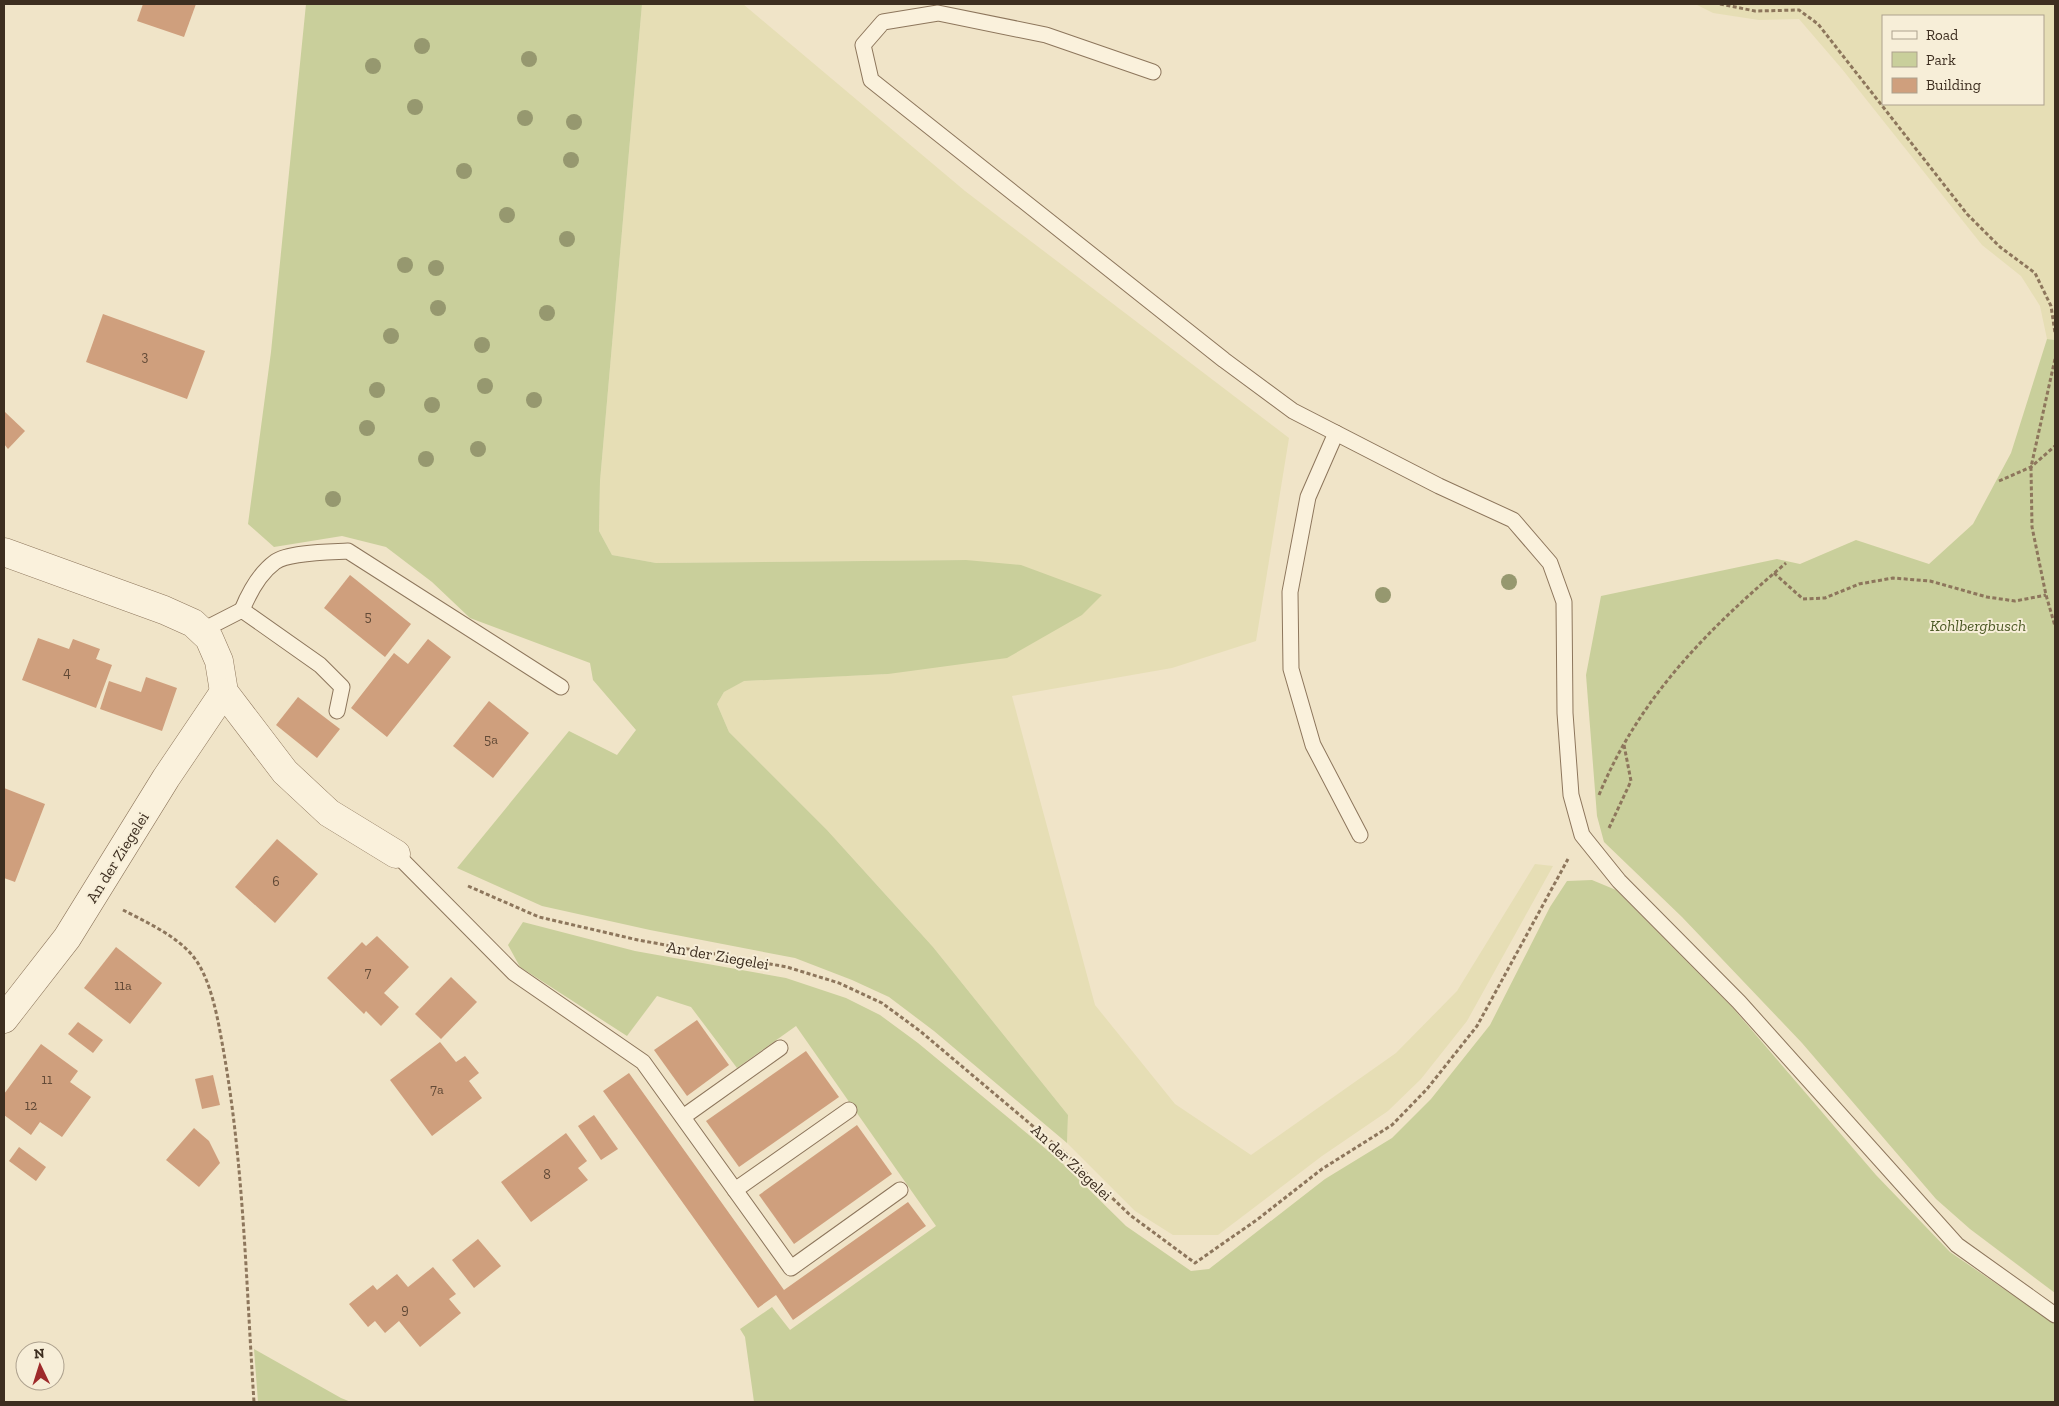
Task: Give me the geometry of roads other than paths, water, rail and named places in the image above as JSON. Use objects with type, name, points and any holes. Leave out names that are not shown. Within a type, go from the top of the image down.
[{"type":"street","points":[[4,552],[164,610],[193,623],[209,638],[219,661],[224,692],[292,778],[329,812],[396,854]]},
{"type":"street","name":"An der Ziegelei","points":[[4,1019],[67,938],[166,778],[224,692]]},
{"type":"lane","points":[[1153,72],[1046,35],[938,13],[883,22],[863,44],[871,80],[1224,360],[1294,411],[1439,486],[1512,520],[1550,563],[1564,602],[1566,713],[1571,795],[1582,835],[1619,881],[1739,1002],[1957,1245],[2055,1315]]},
{"type":"lane","points":[[1336,433],[1308,497],[1295,564],[1290,592],[1291,669],[1313,745],[1360,835]]},
{"type":"lane","points":[[202,631],[242,610],[249,591],[276,561],[310,553],[348,551],[561,687]]},
{"type":"lane","points":[[242,610],[320,665],[342,687],[337,711]]},
{"type":"lane","points":[[396,854],[514,973],[643,1062],[791,1268],[900,1190]]},
{"type":"lane","points":[[683,1117],[780,1048]]},
{"type":"lane","points":[[735,1190],[849,1110]]},
{"type":"park label","name":"Kohlbergbusch","points":[[1978,625]]}]
